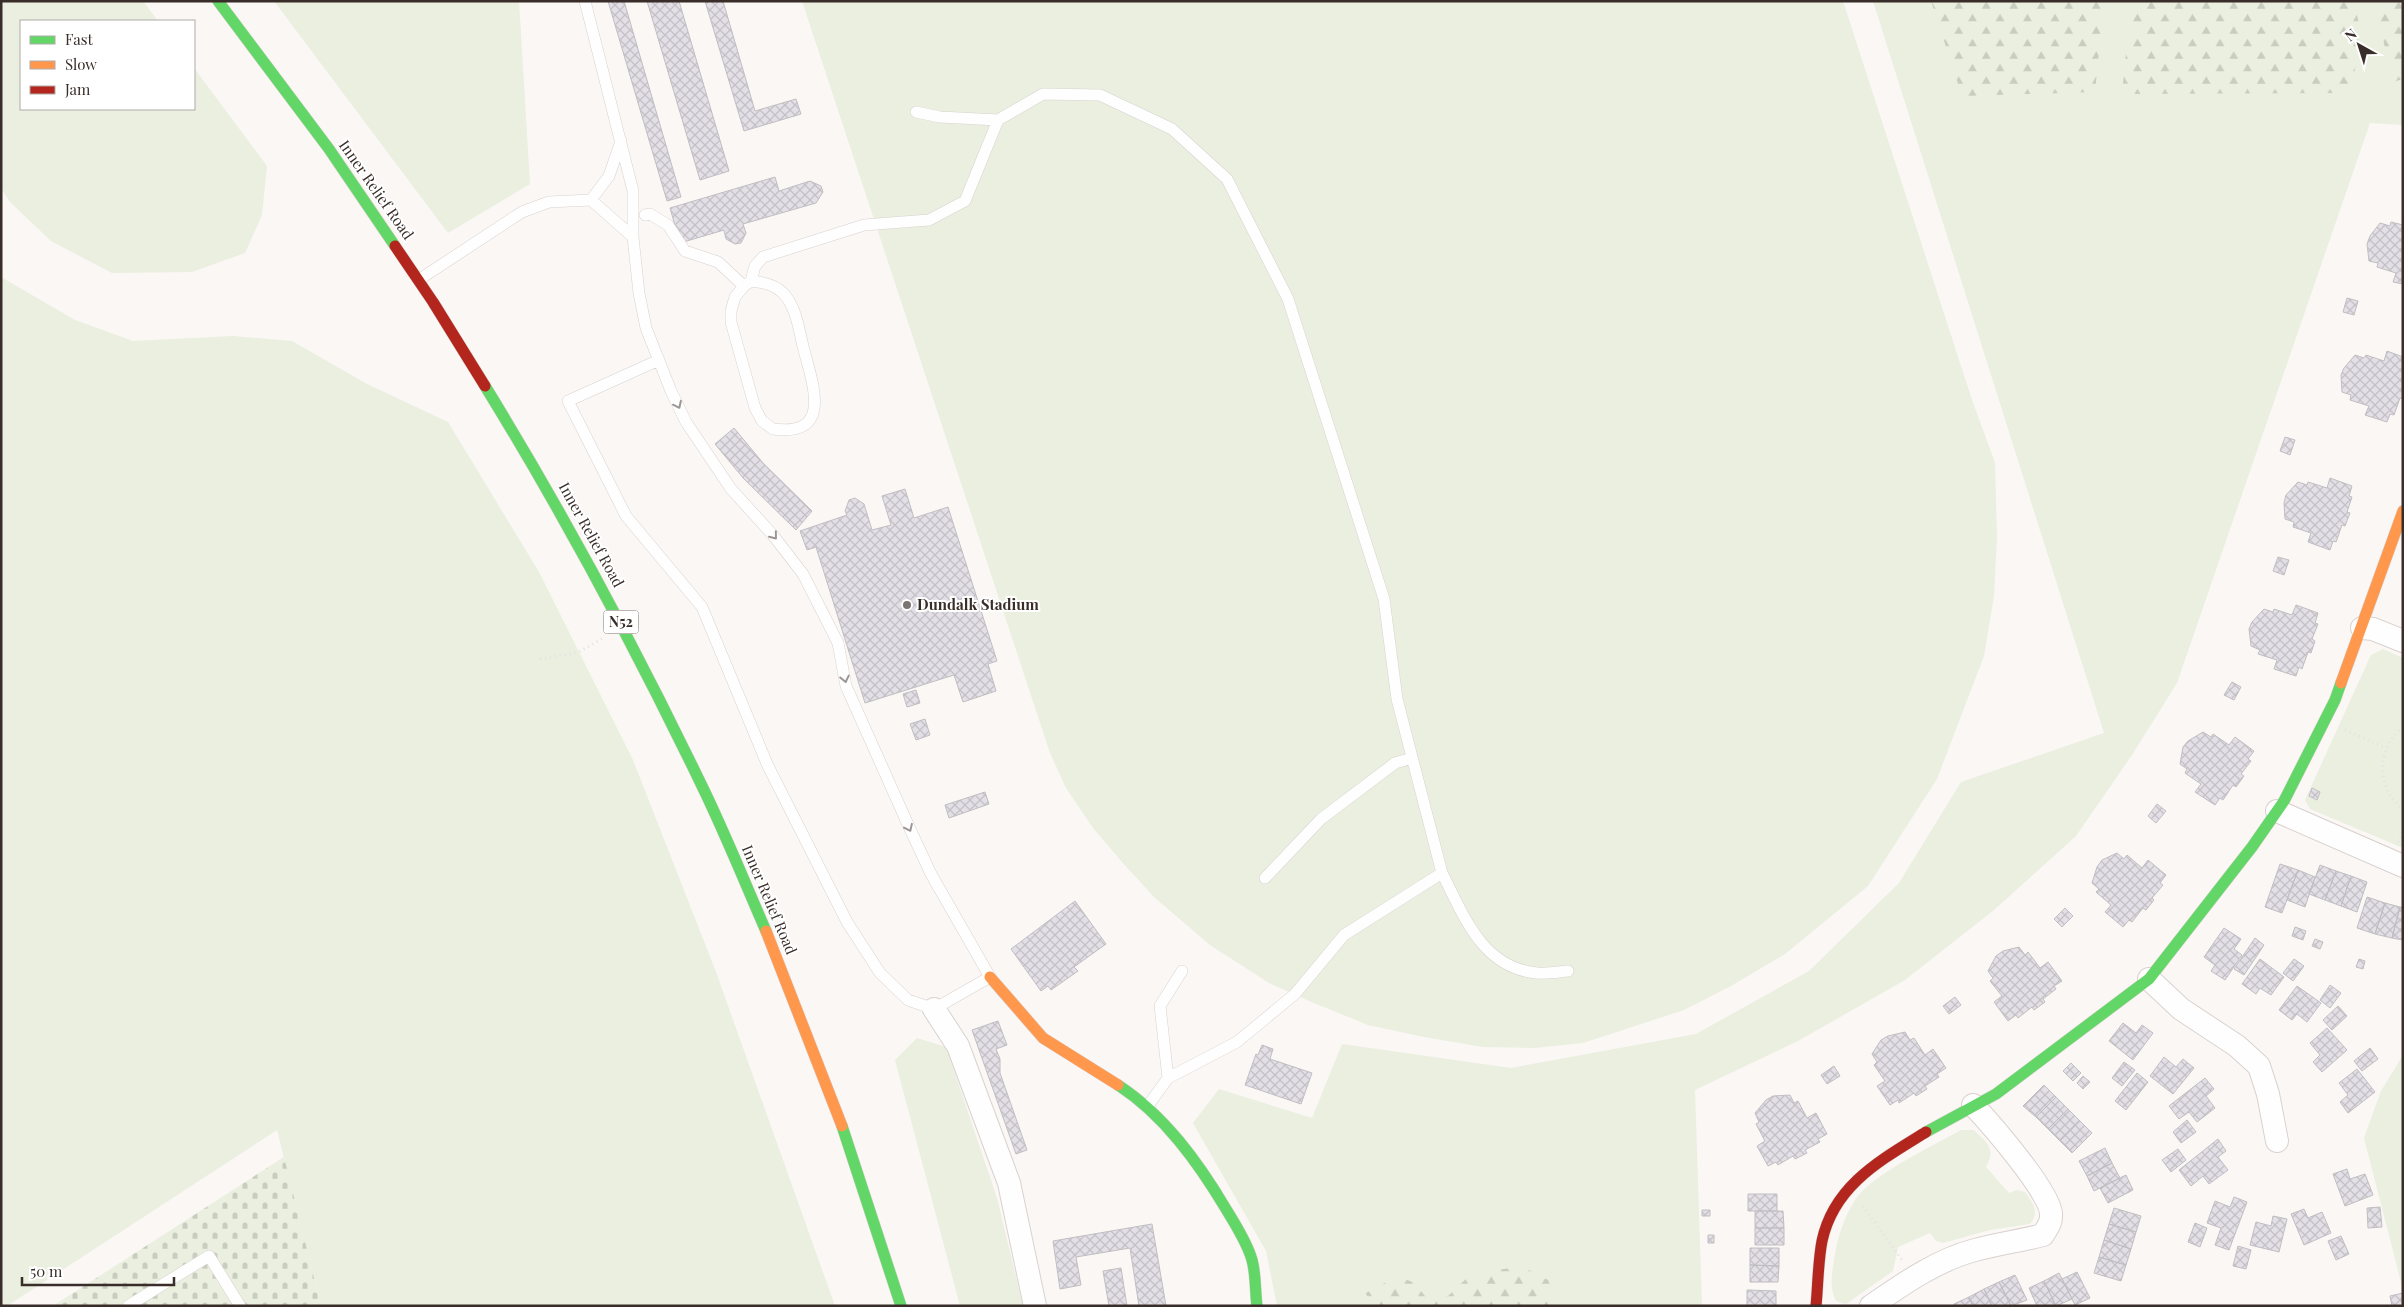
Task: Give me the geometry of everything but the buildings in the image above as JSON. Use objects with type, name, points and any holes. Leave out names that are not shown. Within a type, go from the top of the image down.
[{"type":"street","name":"Inner Relief Road","points":[[218,1],[265,62],[420,279],[554,498],[623,626],[697,775],[743,875],[796,1003],[877,1226],[901,1306]]},
{"type":"street","points":[[1816,1306],[1822,1241],[1836,1204],[1848,1188],[1880,1160],[2002,1090],[2148,980],[2211,902],[2277,811],[2325,721],[2344,679],[2403,510]]},
{"type":"street","points":[[2362,628],[2373,629],[2403,641]]},
{"type":"street","points":[[2277,811],[2403,866]]},
{"type":"street","points":[[990,977],[1043,1038],[1081,1060],[1138,1098],[1170,1130],[1211,1184],[1236,1225],[1252,1260],[1257,1306]]},
{"type":"street","points":[[2148,980],[2181,1009],[2237,1046],[2259,1066],[2268,1094],[2277,1141]]},
{"type":"street","points":[[934,1009],[958,1046],[1008,1183],[1035,1306]]},
{"type":"street","points":[[1871,1306],[1914,1276],[1946,1260],[1974,1250],[2043,1235],[2050,1224],[2052,1213],[2045,1197],[2025,1168],[1973,1105]]},
{"type":"lane","points":[[585,1],[633,191],[633,237],[639,293],[646,328],[659,360],[686,422],[727,482],[772,534],[803,574],[838,643],[846,686],[931,874],[990,977],[934,1009],[908,1000],[880,973],[847,922],[768,766],[702,607],[626,516],[568,401],[659,360]]},
{"type":"lane","points":[[916,112],[940,118],[998,120],[1044,94],[1100,95],[1172,129],[1227,179],[1288,299],[1384,599],[1397,699],[1442,873],[1476,938],[1500,962],[1537,973],[1568,971]]},
{"type":"lane","points":[[645,215],[657,217],[668,225],[685,251],[718,262],[747,283],[776,288],[786,296],[792,306],[816,394],[814,412],[810,422],[800,427],[785,430],[773,429],[762,421],[755,408],[731,322],[732,303],[747,283],[755,266],[763,256],[864,225],[929,220],[965,201],[998,120]]},
{"type":"lane","points":[[591,200],[609,176],[620,141]]},
{"type":"lane","points":[[420,279],[522,212],[549,202],[591,200],[633,237]]},
{"type":"lane","points":[[1265,878],[1321,819],[1395,763],[1412,758]]},
{"type":"lane","points":[[1147,1107],[1168,1078],[1237,1042],[1296,994],[1344,935],[1442,873]]},
{"type":"lane","points":[[1168,1078],[1160,1006],[1182,971]]},
{"type":"lane","points":[[128,1306],[209,1256],[240,1306]]},
{"type":"path","points":[[540,659],[579,652],[623,626]]},
{"type":"path","points":[[2325,721],[2386,748]]},
{"type":"path","points":[[2403,726],[2394,733],[2386,748],[2382,767],[2385,786],[2395,803],[2403,810]]},
{"type":"path","points":[[1848,1188],[1880,1227],[1914,1276]]},
{"type":"green space","points":[[1,1],[143,1],[157,20],[20,20],[20,110],[195,110],[195,69],[267,166],[262,215],[245,253],[192,272],[112,273],[51,241],[10,202],[1,188]]},
{"type":"green space","points":[[274,1],[519,1],[530,184],[448,233]]},
{"type":"green space","points":[[802,1],[1843,1],[1971,397],[1995,463],[1997,537],[1994,596],[1984,656],[1937,779],[1868,886],[1785,954],[1731,986],[1684,1010],[1583,1043],[1534,1048],[1483,1047],[1368,1025],[1269,983],[1210,945],[1154,897],[1093,828],[1066,788],[1050,753]]},
{"type":"green space","points":[[1873,1],[2403,1],[2403,125],[2370,123],[2177,683],[2132,755],[2076,836],[1994,910],[1905,980],[1798,1041],[1695,1090],[1702,1306],[1277,1306],[1266,1251],[1193,1123],[1219,1089],[1312,1118],[1342,1044],[1511,1068],[1696,1034],[1809,971],[1899,883],[1961,782],[2104,733]]},
{"type":"green space","points":[[1931,1],[2104,1],[2095,92],[1962,96]]},
{"type":"green space","points":[[2131,1],[2354,1],[2360,29],[2352,93],[2122,94]]},
{"type":"green space","points":[[2374,1],[2403,1],[2403,79],[2393,82]]},
{"type":"green space","points":[[1,277],[75,320],[133,341],[233,336],[292,341],[367,384],[448,422],[539,572],[633,760],[716,972],[835,1306],[321,1306],[277,1130],[7,1306],[1,1306]]},
{"type":"green space","points":[[2383,649],[2403,658],[2403,848],[2310,809],[2305,800],[2371,655]]},
{"type":"green space","points":[[917,1038],[946,1047],[997,1198],[1023,1306],[960,1306],[895,1060]]},
{"type":"green space","points":[[2403,1055],[2403,1290],[2364,1138],[2381,1091]]},
{"type":"green space","points":[[1961,1130],[1974,1130],[1987,1143],[1990,1155],[1986,1167],[2009,1193],[2017,1190],[2025,1192],[2035,1211],[2030,1224],[1990,1230],[1943,1243],[1936,1241],[1930,1233],[1898,1247],[1893,1271],[1846,1304],[1836,1301],[1832,1291],[1832,1271],[1835,1252],[1845,1218],[1858,1196],[1866,1187],[1891,1169]]},
{"type":"green space","points":[[284,1157],[321,1306],[53,1306]]},
{"type":"green space","points":[[1523,1267],[1548,1280],[1560,1306],[1370,1306],[1366,1293],[1397,1276],[1415,1283],[1428,1300],[1448,1296],[1469,1276],[1494,1270]]},
{"type":"traffic: fast","points":[[218,1],[329,149],[395,246]]},
{"type":"traffic: fast","points":[[485,386],[599,583],[652,684],[727,840],[766,931]]},
{"type":"traffic: fast","points":[[1926,1132],[1996,1094],[2149,979],[2252,847],[2284,801],[2335,700],[2341,683]]},
{"type":"traffic: fast","points":[[1118,1085],[1135,1097],[1165,1125],[1192,1157],[1215,1191],[1250,1253],[1254,1271],[1257,1306]]},
{"type":"traffic: fast","points":[[842,1126],[901,1306]]},
{"type":"traffic: slow","points":[[2341,683],[2403,511]]},
{"type":"traffic: slow","points":[[766,931],[842,1126]]},
{"type":"traffic: slow","points":[[990,977],[1043,1038],[1118,1085]]},
{"type":"traffic: jam","points":[[395,246],[433,302],[485,386]]},
{"type":"traffic: jam","points":[[1816,1306],[1822,1241],[1828,1221],[1837,1204],[1848,1189],[1876,1164],[1926,1132]]},
{"type":"place","name":"Dundalk Stadium","points":[[907,605]]}]
